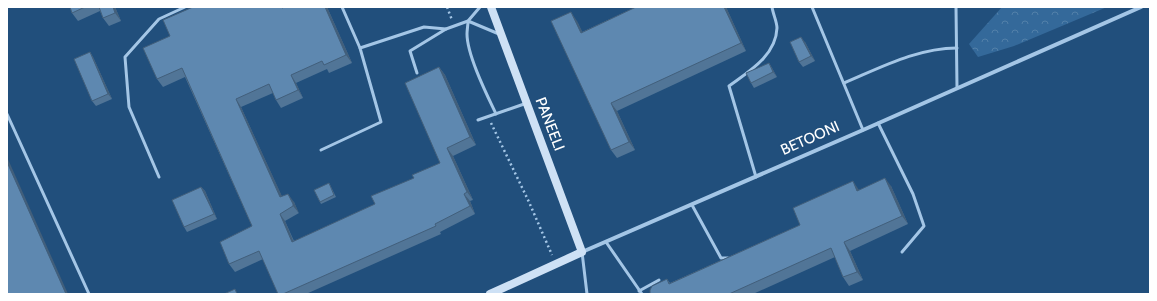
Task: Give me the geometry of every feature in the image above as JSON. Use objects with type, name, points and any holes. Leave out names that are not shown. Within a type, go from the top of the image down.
[{"type":"street","name":"PANEELI","points":[[491,7],[582,252]]},
{"type":"street","name":"BETOONI","points":[[494,293],[582,252],[1141,7]]},
{"type":"lane","points":[[159,177],[129,107],[125,57],[158,19],[185,7]]},
{"type":"lane","points":[[321,150],[381,122],[360,48],[342,7]]},
{"type":"lane","points":[[417,73],[410,51],[446,29],[468,21],[480,7]]},
{"type":"lane","points":[[756,177],[729,86],[756,66],[773,46],[777,28],[772,7]]},
{"type":"lane","points":[[812,7],[863,130]]},
{"type":"lane","points":[[956,7],[957,88]]},
{"type":"lane","points":[[468,21],[501,35]]},
{"type":"lane","points":[[468,21],[467,35],[471,55],[485,92],[496,114]]},
{"type":"lane","points":[[360,48],[424,27],[446,29]]},
{"type":"lane","points":[[844,83],[912,55],[941,48],[957,48]]},
{"type":"lane","points":[[478,120],[527,103]]},
{"type":"lane","points":[[7,114],[89,294]]},
{"type":"lane","points":[[878,123],[913,194],[924,226],[902,252]]},
{"type":"lane","points":[[692,205],[721,258],[726,259],[733,256]]},
{"type":"lane","points":[[606,242],[640,292],[659,280]]},
{"type":"lane","points":[[582,252],[587,294]]},
{"type":"path","points":[[447,7],[454,26]]},
{"type":"path","points":[[488,117],[529,202],[556,264]]},
{"type":"green space","points":[[1002,7],[1107,7],[1014,46],[978,57],[969,44]]},
{"type":"building","points":[[70,7],[85,7],[72,13]]},
{"type":"building","points":[[99,7],[113,7],[115,13],[103,18]]},
{"type":"building","points":[[193,7],[325,7],[346,55],[324,65],[322,61],[291,75],[298,90],[276,100],[269,84],[236,99],[280,197],[288,194],[293,204],[293,206],[280,214],[292,242],[375,204],[371,196],[414,178],[412,175],[440,163],[405,83],[439,67],[470,137],[447,148],[467,192],[464,194],[470,206],[435,224],[436,226],[283,294],[278,294],[259,251],[229,264],[220,242],[252,226],[182,68],[157,79],[143,48],[170,36],[163,20]]},
{"type":"building","points":[[636,7],[724,7],[741,43],[611,103],[629,142],[611,150],[551,21],[571,12],[581,33]]},
{"type":"building","points":[[801,37],[811,56],[799,62],[790,42]]},
{"type":"building","points":[[90,52],[108,94],[92,101],[74,59]]},
{"type":"building","points":[[769,63],[773,72],[751,83],[746,73]]},
{"type":"building","points":[[7,162],[66,294],[7,294]]},
{"type":"building","points":[[885,178],[902,216],[844,242],[857,272],[843,277],[831,248],[729,294],[650,294],[652,286],[667,279],[669,284],[800,225],[793,208],[853,181],[857,191]]},
{"type":"building","points":[[329,183],[334,195],[320,202],[314,190]]},
{"type":"building","points":[[201,187],[214,214],[184,227],[172,200]]},
{"type":"building","points":[[235,289],[237,294],[224,294]]}]
